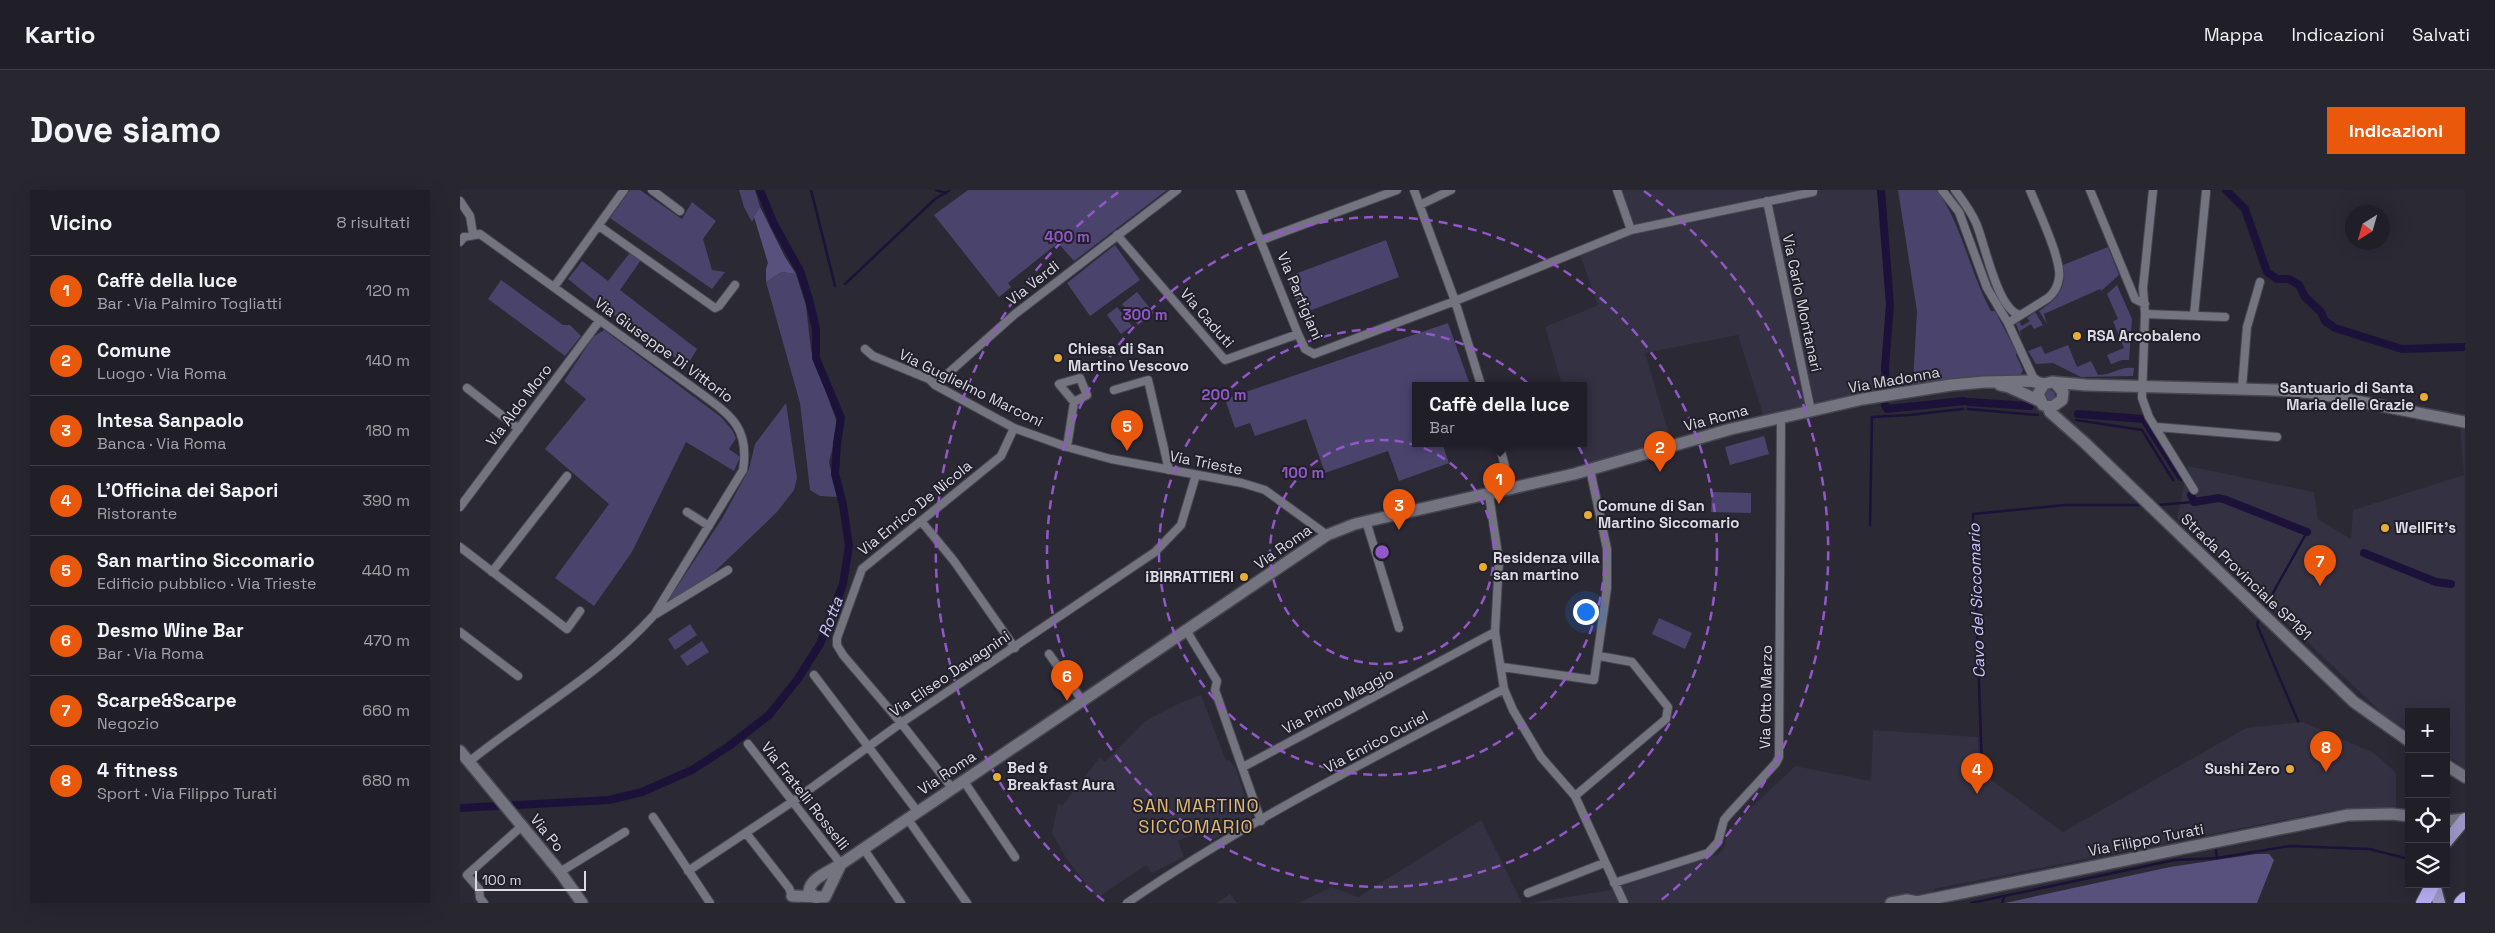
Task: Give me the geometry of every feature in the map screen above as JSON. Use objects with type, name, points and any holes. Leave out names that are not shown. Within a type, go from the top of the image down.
[{"type":"highway","points":[[2423,903],[2431,888]]},
{"type":"highway","points":[[2461,903],[2465,899]]},
{"type":"main road","points":[[2450,837],[2464,819]]},
{"type":"main road","points":[[2434,888],[2439,903]]},
{"type":"street","points":[[554,287],[624,190]]},
{"type":"street","points":[[652,190],[680,211]]},
{"type":"street","name":"Via Verdi","points":[[935,385],[1016,314],[1177,190]]},
{"type":"street","name":"Via Partigiani","points":[[1240,190],[1262,240],[1298,334],[1305,349],[1314,354],[1455,301],[1631,230],[1813,191]]},
{"type":"street","points":[[1262,240],[1397,190]]},
{"type":"street","points":[[1414,190],[1455,301],[1481,382]]},
{"type":"street","points":[[1420,205],[1450,190]]},
{"type":"street","points":[[1618,190],[1631,230]]},
{"type":"street","points":[[1942,190],[1959,212],[1987,288],[2008,323],[2032,377],[2044,384]]},
{"type":"street","points":[[1955,190],[1976,224],[1994,277],[2005,302],[2014,313],[2020,315]]},
{"type":"street","points":[[2008,323],[2054,294],[2059,280],[2058,264],[2030,190]]},
{"type":"street","points":[[2090,190],[2135,299],[2145,304]]},
{"type":"street","points":[[2153,190],[2143,288],[2145,314],[2141,386],[2145,407],[2194,490]]},
{"type":"street","points":[[2194,316],[2206,192]]},
{"type":"street","points":[[460,201],[470,216],[473,234],[464,237],[460,242]]},
{"type":"street","name":"Via Carlo Montanari","points":[[1767,202],[1811,411]]},
{"type":"street","points":[[599,226],[715,308],[719,306],[735,285]]},
{"type":"street","name":"Via Giuseppe Di Vittorio","points":[[470,762],[578,683],[639,632],[654,615],[710,526],[743,470],[746,451],[740,429],[732,417],[480,234],[473,234]]},
{"type":"street","name":"Via Caduti","points":[[1117,235],[1225,360],[1298,334]]},
{"type":"street","points":[[2242,388],[2247,327],[2260,282]]},
{"type":"street","points":[[2002,313],[2005,302]]},
{"type":"street","points":[[2145,314],[2225,317]]},
{"type":"street","name":"Via Aldo Moro","points":[[460,507],[600,320]]},
{"type":"street","name":"Via Guglielmo Marconi","points":[[865,349],[874,356],[929,379],[935,385],[1014,428],[1067,447]]},
{"type":"street","points":[[2021,381],[2029,368]]},
{"type":"street","points":[[1114,390],[1148,380],[1169,470]]},
{"type":"street","points":[[1984,382],[2021,381],[2044,384],[2242,388],[2315,394],[2465,422]]},
{"type":"street","points":[[1984,382],[2010,387],[2044,404],[2062,400],[2072,389],[2086,385]]},
{"type":"street","name":"Via Madonna","points":[[1811,411],[1864,399],[1951,385],[1984,382]]},
{"type":"street","points":[[2044,384],[2039,390],[2044,404]]},
{"type":"street","points":[[2056,384],[2063,392],[2062,400]]},
{"type":"street","points":[[467,388],[519,429]]},
{"type":"street","name":"Strada Provinciale SP181","points":[[2062,400],[2068,427]]},
{"type":"street","points":[[1067,447],[1074,402]]},
{"type":"street","name":"Strada Provinciale SP181","points":[[2044,404],[2050,412],[2068,427],[2354,702],[2405,738]]},
{"type":"street","name":"Via Roma","points":[[809,887],[812,882],[1327,535],[1366,521],[1511,490],[1731,429],[1811,411]]},
{"type":"street","name":"Via Otto Marzo","points":[[1614,883],[1708,853],[1718,842],[1724,820],[1776,763],[1779,757],[1781,417]]},
{"type":"street","points":[[2157,427],[2277,437]]},
{"type":"street","name":"Via Enrico De Nicola","points":[[901,723],[843,655],[837,645],[862,569],[1001,456],[1014,428]]},
{"type":"street","name":"Via Trieste","points":[[1067,447],[1169,470],[1242,483],[1265,490],[1327,535]]},
{"type":"street","points":[[1500,447],[1511,490]]},
{"type":"street","points":[[1502,667],[1594,680],[1599,656],[1607,588],[1607,549],[1590,469]]},
{"type":"street","name":"Via Eliseo Davagnini","points":[[688,871],[792,802],[901,723],[1155,552],[1181,524],[1196,475]]},
{"type":"street","points":[[492,572],[567,476]]},
{"type":"street","points":[[1489,495],[1500,561],[1495,632],[1504,689],[1513,710],[1541,757],[1574,796],[1624,903]]},
{"type":"street","points":[[687,512],[710,526]]},
{"type":"street","points":[[922,521],[954,561],[1014,648]]},
{"type":"street","points":[[1366,521],[1400,628]]},
{"type":"street","points":[[460,547],[567,629],[580,611]]},
{"type":"street","name":"Via Giuseppe Di Vittorio","points":[[654,615],[728,570]]},
{"type":"street","points":[[1186,630],[1217,681],[1215,690],[1261,821]]},
{"type":"street","points":[[460,632],[518,676]]},
{"type":"street","name":"Via Primo Maggio","points":[[1243,767],[1495,632]]},
{"type":"street","points":[[1049,654],[1082,700]]},
{"type":"street","points":[[1574,796],[1666,719],[1668,712],[1668,707],[1632,662],[1599,656]]},
{"type":"street","points":[[814,675],[918,811]]},
{"type":"street","name":"Via Enrico Curiel","points":[[1127,903],[1164,878],[1261,821],[1504,689]]},
{"type":"street","points":[[901,723],[952,788]]},
{"type":"street","name":"Via Fratelli Rosselli","points":[[748,744],[841,864]]},
{"type":"street","name":"Via Po","points":[[460,750],[560,872],[582,903]]},
{"type":"street","points":[[2450,768],[2465,777]]},
{"type":"street","points":[[2450,768],[2465,785]]},
{"type":"street","points":[[963,780],[1015,857]]},
{"type":"street","name":"Via Filippo Turati","points":[[1891,903],[1907,900],[1916,902],[2348,815],[2405,816]]},
{"type":"street","name":"Via Filippo Turati","points":[[2382,815],[2405,822]]},
{"type":"street","points":[[653,817],[710,903]]},
{"type":"street","points":[[907,818],[967,903]]},
{"type":"street","points":[[2450,821],[2464,819]]},
{"type":"street","points":[[484,903],[480,898],[479,889],[467,875],[522,826]]},
{"type":"street","points":[[560,872],[625,832]]},
{"type":"street","points":[[746,833],[789,888],[787,900]]},
{"type":"street","points":[[863,848],[901,903]]},
{"type":"street","points":[[1528,893],[1604,863]]},
{"type":"street","name":"Via Roma","points":[[825,897],[841,864]]},
{"type":"street","points":[[820,878],[826,881],[825,897]]},
{"type":"street","points":[[787,900],[809,887],[811,894],[825,897]]},
{"type":"street","points":[[787,900],[825,897]]},
{"type":"shaded area","points":[[630,190],[640,190],[682,219],[692,202],[716,221],[703,239],[712,270],[725,272],[712,289],[610,218]]},
{"type":"shaded area","points":[[739,190],[755,190],[760,207],[752,222],[744,207]]},
{"type":"shaded area","points":[[968,190],[1167,190],[1074,261],[1058,243],[1008,283],[1011,287],[999,297],[934,215]]},
{"type":"shaded area","points":[[1619,190],[1877,190],[1888,306],[1883,391],[1764,417],[1738,335],[1645,353],[1671,441],[1586,466],[1580,447],[1587,447],[1587,382],[1561,382],[1545,327],[1598,305],[1580,255],[1632,233]]},
{"type":"shaded area","points":[[1898,190],[1937,190],[1960,234],[1983,296],[1991,311],[1995,311],[2017,353],[2016,355],[2023,370],[2020,376],[1966,377],[1913,384],[1917,311]]},
{"type":"shaded area","points":[[760,207],[785,257],[796,274],[782,272],[766,282],[768,263],[754,217]]},
{"type":"shaded area","points":[[1386,240],[1399,277],[1301,314],[1287,277]]},
{"type":"shaded area","points":[[1115,245],[1140,280],[1090,316],[1067,283]]},
{"type":"shaded area","points":[[2108,247],[2119,275],[2101,291],[2100,289],[2044,314],[2047,324],[2039,311],[2060,292],[2064,280],[2063,265]]},
{"type":"shaded area","points":[[632,250],[643,257],[620,290],[697,349],[687,366],[604,308],[568,279],[582,261],[608,281]]},
{"type":"shaded area","points":[[782,272],[796,274],[806,306],[811,350],[836,420],[837,431],[829,462],[837,497],[820,496],[810,490],[800,403],[766,282]]},
{"type":"shaded area","points":[[501,280],[563,325],[570,325],[581,336],[565,356],[488,299]]},
{"type":"shaded area","points":[[2117,285],[2132,319],[2129,360],[2122,360],[2111,364],[2107,355],[2124,348],[2113,321],[2118,319],[2107,294]]},
{"type":"shaded area","points":[[1137,292],[1154,313],[1138,325],[1122,304]]},
{"type":"shaded area","points":[[1117,307],[1132,326],[1121,334],[1107,315]]},
{"type":"shaded area","points":[[2035,312],[2043,325],[2034,329],[2031,324],[2020,331],[2021,337],[2016,324],[2019,322],[2022,326],[2030,321],[2027,318]]},
{"type":"shaded area","points":[[1448,323],[1469,382],[1412,382],[1412,447],[1443,447],[1449,463],[1399,481],[1388,451],[1325,473],[1306,419],[1255,436],[1250,423],[1235,428],[1225,399]]},
{"type":"shaded area","points":[[604,330],[721,417],[736,438],[729,449],[740,457],[734,471],[686,442],[632,552],[594,606],[555,578],[609,504],[545,449],[586,399],[564,381],[593,337]]},
{"type":"shaded area","points":[[2068,345],[2077,367],[2091,361],[2098,375],[2108,374],[2120,369],[2134,368],[2133,376],[2081,377],[2053,363],[2036,364],[2028,351],[2041,346],[2045,354]]},
{"type":"shaded area","points":[[2047,390],[2051,390],[2055,396],[2051,402],[2047,402],[2043,398],[2043,394]]},
{"type":"shaded area","points":[[786,403],[797,478],[794,490],[777,512],[705,581],[667,602],[723,517],[749,469],[755,444]]},
{"type":"shaded area","points":[[2460,427],[2465,428],[2465,768],[2450,759],[2450,708],[2405,708],[2405,728],[2385,716],[2177,518],[2188,466],[2314,492],[2318,519],[2351,539],[2353,510],[2464,475]]},
{"type":"shaded area","points":[[1764,436],[1769,454],[1730,465],[1725,447]]},
{"type":"shaded area","points":[[1712,492],[1751,493],[1751,513],[1711,512]]},
{"type":"shaded area","points":[[1659,618],[1692,633],[1685,649],[1652,634]]},
{"type":"shaded area","points":[[690,624],[697,635],[675,650],[668,639]]},
{"type":"shaded area","points":[[702,641],[709,652],[687,666],[680,656]]},
{"type":"shaded area","points":[[1201,695],[1226,761],[1229,760],[1236,769],[1252,818],[1209,842],[1202,831],[1178,841],[1184,857],[1152,873],[1146,865],[1097,898],[1066,858],[1052,833],[1058,803],[1062,806],[1100,757],[1105,762],[1145,721],[1180,703]]},
{"type":"shaded area","points":[[2303,722],[2374,753],[2396,773],[2396,807],[2329,811],[1934,889],[1935,903],[1529,903],[1610,890],[1717,855],[1723,850],[1729,829],[1795,766],[1871,781],[1873,730],[1978,737],[1979,771],[2063,832],[2246,728]]},
{"type":"shaded area","points":[[1481,820],[1522,903],[1298,903],[1332,887],[1358,897]]},
{"type":"shaded area","points":[[2256,854],[2269,854],[2274,860],[2257,903],[2005,903],[2170,867]]},
{"type":"shaded area","points":[[1230,894],[1237,903],[1216,903]]},
{"type":"waterway","name":"Rotta","points":[[460,808],[609,800],[642,792],[692,770],[729,746],[769,715],[797,680],[820,644],[843,584],[849,546],[843,505],[835,474],[841,418],[816,358],[816,329],[800,271],[774,224],[760,190]]},
{"type":"waterway","name":"Cavo del Siccomario","points":[[811,190],[835,286]]},
{"type":"waterway","name":"Cavo del Siccomario","points":[[936,190],[946,193]]},
{"type":"waterway","name":"Cavo del Siccomario","points":[[845,284],[935,199],[950,190]]},
{"type":"waterway","points":[[1881,190],[1890,305],[1885,367],[1886,390]]},
{"type":"waterway","points":[[2226,190],[2245,209],[2267,272],[2277,279],[2289,279],[2299,285],[2305,297],[2321,312],[2325,321],[2335,328],[2402,349],[2465,347]]},
{"type":"waterway","points":[[1885,405],[1887,409],[1964,401]]},
{"type":"waterway","points":[[1969,402],[2030,406]]},
{"type":"waterway","name":"Cavo del Siccomario","points":[[1870,525],[1872,417],[1963,409]]},
{"type":"waterway","name":"Cavo del Siccomario","points":[[1968,409],[2038,415]]},
{"type":"waterway","points":[[2078,414],[2144,419],[2181,477]]},
{"type":"waterway","name":"Cavo del Siccomario","points":[[2076,420],[2142,430],[2173,480]]},
{"type":"waterway","points":[[2191,495],[2194,502],[2219,498],[2226,500],[2307,532]]},
{"type":"waterway","name":"Cavo del Siccomario","points":[[2157,505],[2194,502]]},
{"type":"waterway","name":"Cavo del Siccomario","points":[[1982,769],[1973,514],[2066,505],[2143,505]]},
{"type":"waterway","name":"Cavo del Siccomario","points":[[2264,609],[2307,532]]},
{"type":"waterway","points":[[2364,553],[2436,582],[2451,584]]},
{"type":"waterway","name":"Cavo del Siccomario","points":[[2259,619],[2257,625],[2298,721]]},
{"type":"waterway","name":"Cavo del Siccomario","points":[[1971,903],[2175,860],[2217,858],[2290,846],[2369,849],[2405,858]]},
{"type":"waterway","name":"Cavo del Siccomario","points":[[2216,850],[2217,858]]},
{"type":"waterway","name":"Cavo del Siccomario","points":[[2002,903],[2004,897]]},
{"type":"place","name":"RSA Arcobaleno","points":[[2077,336]]},
{"type":"place","name":"Chiesa di San Martino Vescovo","points":[[1058,358]]},
{"type":"place","name":"Santuario di Santa Maria delle Grazie","points":[[2424,397]]},
{"type":"place","name":"San martino Siccomario","points":[[1127,451]]},
{"type":"place","name":"Comune","points":[[1660,472]]},
{"type":"place","name":"Caffè della luce","points":[[1499,504]]},
{"type":"place","name":"Comune di San Martino Siccomario","points":[[1588,515]]},
{"type":"place","name":"WellFit's","points":[[2385,528]]},
{"type":"place","name":"Intesa Sanpaolo","points":[[1399,530]]},
{"type":"place","name":"Residenza villa san martino","points":[[1483,567]]},
{"type":"place","name":"iBIRRATTIERI","points":[[1244,577]]},
{"type":"place","name":"Scarpe&Scarpe","points":[[2320,586]]},
{"type":"place","name":"Desmo Wine Bar","points":[[1067,701]]},
{"type":"place","name":"Sushi Zero","points":[[2290,769]]},
{"type":"place","name":"4 fitness","points":[[2326,772]]},
{"type":"place","name":"Bed & Breakfast Aura","points":[[997,777]]},
{"type":"place","name":"L’Officina dei Sapori","points":[[1977,794]]},
{"type":"district","name":"SAN MARTINO SICCOMARIO","points":[[1196,816]]}]
